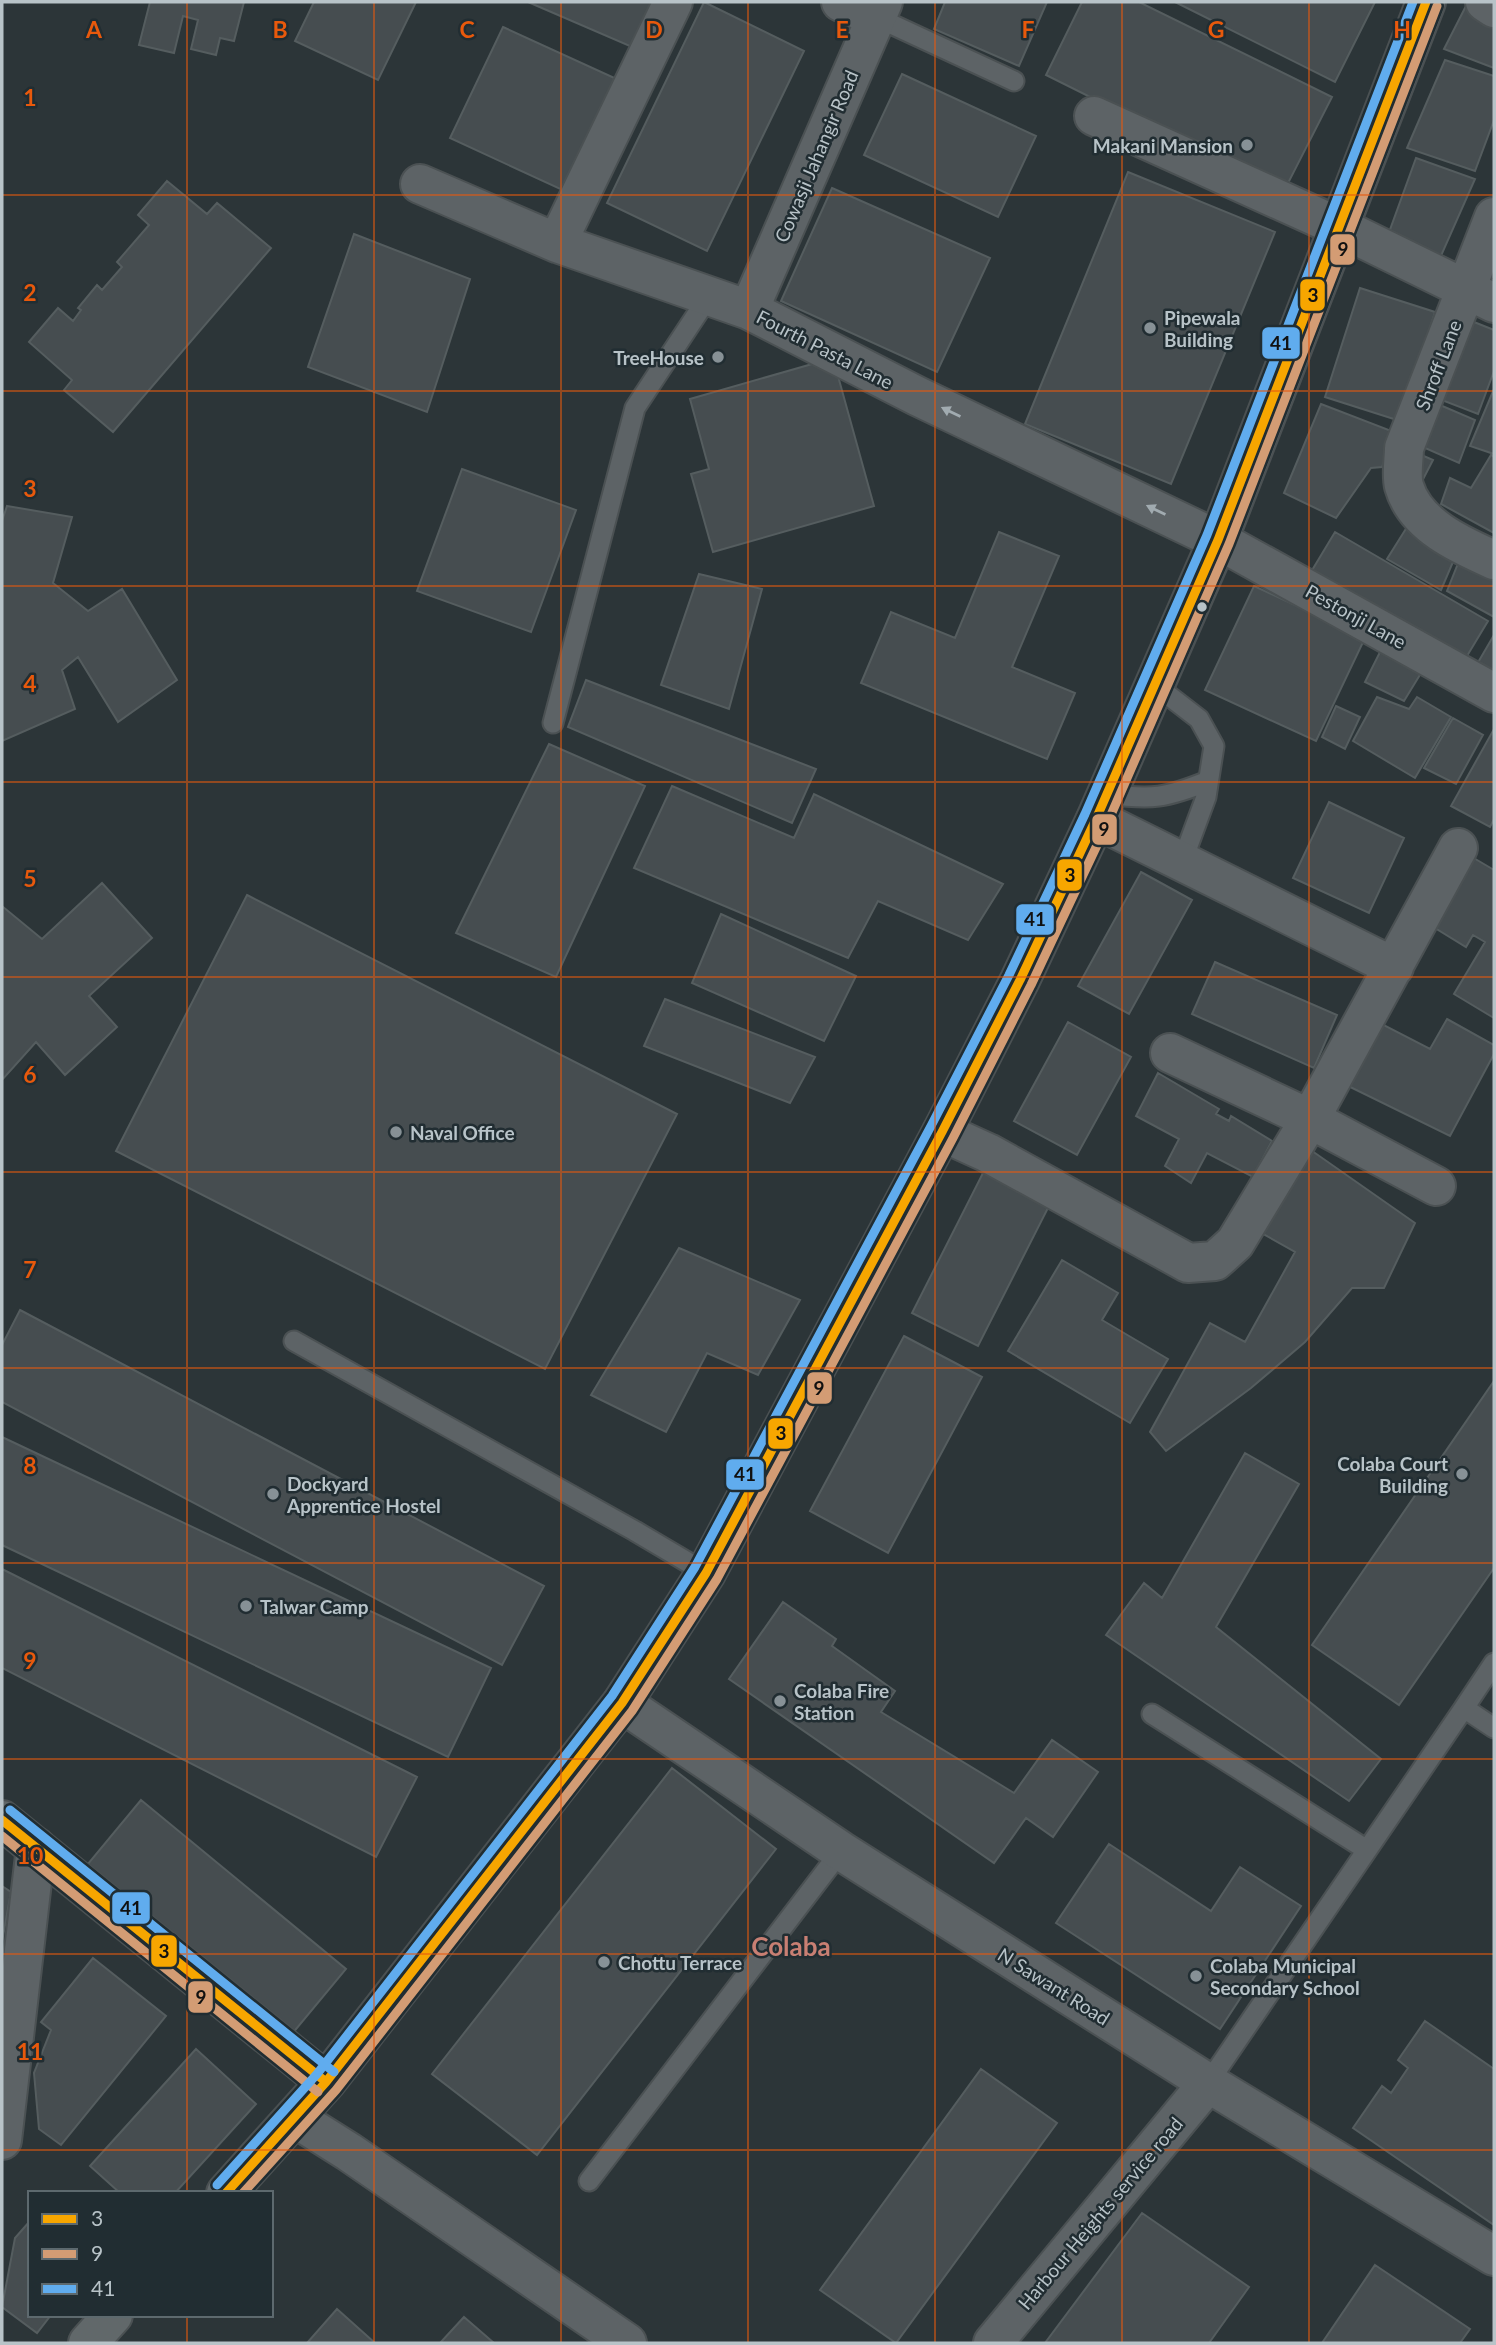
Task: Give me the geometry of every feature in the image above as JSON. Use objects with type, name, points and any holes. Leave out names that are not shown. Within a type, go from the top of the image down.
[{"type":"main road","points":[[228,2191],[326,2082],[622,1703],[706,1573],[1020,981],[1101,806],[1218,540],[1337,226],[1426,2]]},
{"type":"main road","points":[[2,1820],[326,2082]]},
{"type":"main road","points":[[88,2343],[111,2317]]},
{"type":"street","points":[[557,243],[673,2]]},
{"type":"street","points":[[841,2],[880,9]]},
{"type":"street","points":[[1485,2],[1494,8]]},
{"type":"street","name":"Cowasji Jahangir Road","points":[[749,310],[880,9]]},
{"type":"street","points":[[1094,116],[1337,226],[1481,296]]},
{"type":"street","name":"Fourth Pasta Lane","points":[[420,184],[557,243],[749,310],[917,396],[1218,540]]},
{"type":"street","name":"Shroff Lane","points":[[1494,217],[1481,296],[1404,448],[1404,485],[1419,513],[1456,544],[1494,560]]},
{"type":"street","name":"Pestonji Lane","points":[[1218,540],[1494,692]]},
{"type":"street","points":[[1101,806],[1182,862],[1394,967]]},
{"type":"street","points":[[942,1132],[988,1153],[1188,1263],[1215,1261],[1235,1242],[1310,1119],[1458,848]]},
{"type":"street","points":[[1170,1053],[1310,1119],[1436,1186]]},
{"type":"street","name":"N Sawant Road","points":[[622,1703],[841,1851],[1208,2083],[1494,2256]]},
{"type":"street","points":[[2,2140],[36,1847]]},
{"type":"street","name":"Harbour Heights service road","points":[[993,2343],[1208,2083]]},
{"type":"street","points":[[295,2118],[349,2152],[627,2343]]},
{"type":"lane","points":[[880,9],[1014,81]]},
{"type":"lane","points":[[554,723],[635,408],[709,296]]},
{"type":"lane","points":[[1155,685],[1199,719],[1214,746],[1206,797],[1182,862]]},
{"type":"lane","points":[[1101,806],[1177,793],[1208,781]]},
{"type":"lane","points":[[294,1341],[706,1573]]},
{"type":"lane","points":[[1208,2083],[1494,1664]]},
{"type":"lane","points":[[1464,1708],[1494,1728]]},
{"type":"lane","points":[[1152,1714],[1367,1850]]},
{"type":"lane","points":[[589,2180],[841,1851]]},
{"type":"building","points":[[150,2],[244,2],[234,41],[220,38],[216,55],[191,49],[198,20],[183,16],[174,53],[139,45]]},
{"type":"building","points":[[314,2],[416,2],[378,80],[295,41]]},
{"type":"building","points":[[528,2],[660,2],[639,50]]},
{"type":"building","points":[[704,2],[804,51],[707,251],[607,203]]},
{"type":"building","points":[[945,2],[1047,2],[1019,66],[934,29]]},
{"type":"building","name":"Makani Mansion","points":[[1082,2],[1139,2],[1332,97],[1283,193],[1046,75]]},
{"type":"building","points":[[1175,2],[1375,2],[1335,82]]},
{"type":"building","points":[[1468,2],[1494,18],[1494,68],[1444,49]]},
{"type":"building","points":[[503,27],[621,81],[569,193],[450,138]]},
{"type":"building","points":[[1445,60],[1494,76],[1494,120],[1475,171],[1407,148]]},
{"type":"building","points":[[902,74],[1036,136],[998,217],[864,155]]},
{"type":"building","points":[[1416,158],[1475,179],[1440,258],[1387,238]]},
{"type":"building","name":"Pipewala Building","points":[[1128,172],[1275,232],[1171,484],[1025,424]]},
{"type":"building","points":[[167,181],[207,214],[217,203],[271,248],[113,432],[64,390],[72,380],[29,342],[58,308],[73,321],[81,310],[78,308],[97,285],[102,290],[122,267],[117,262],[149,225],[138,215]]},
{"type":"building","points":[[832,188],[990,258],[937,372],[781,301]]},
{"type":"building","points":[[354,234],[470,279],[427,412],[308,367]]},
{"type":"building","points":[[1360,288],[1435,312],[1400,421],[1325,397]]},
{"type":"building","points":[[1469,320],[1494,330],[1494,371],[1478,414],[1439,399]]},
{"type":"building","points":[[833,358],[874,506],[713,552],[691,474],[709,469],[690,399]]},
{"type":"building","points":[[1494,389],[1494,454],[1470,446]]},
{"type":"building","points":[[1433,402],[1475,420],[1459,463],[1416,444]]},
{"type":"building","points":[[1321,404],[1394,432],[1382,467],[1371,468],[1336,518],[1284,493]]},
{"type":"building","points":[[1410,450],[1433,460],[1418,489]]},
{"type":"building","points":[[1491,455],[1494,457],[1494,533],[1441,504],[1450,478],[1471,488]]},
{"type":"building","points":[[462,469],[576,510],[531,632],[417,591]]},
{"type":"building","points":[[7,506],[72,517],[53,583],[88,611],[122,589],[177,680],[118,722],[78,657],[62,670],[75,709],[2,741],[2,521]]},
{"type":"building","points":[[1407,527],[1456,555],[1441,590],[1387,559]]},
{"type":"building","points":[[999,532],[1059,556],[1012,667],[1075,693],[1047,759],[861,683],[891,612],[955,638]]},
{"type":"building","points":[[1335,532],[1488,621],[1464,661],[1311,572]]},
{"type":"building","points":[[1461,556],[1494,575],[1494,617],[1447,591]]},
{"type":"building","points":[[699,574],[762,589],[729,709],[661,685]]},
{"type":"building","points":[[1254,586],[1365,638],[1316,741],[1205,690]]},
{"type":"building","points":[[1494,635],[1494,680],[1473,671]]},
{"type":"building","points":[[1383,646],[1426,665],[1404,701],[1365,682]]},
{"type":"building","points":[[586,680],[816,769],[792,823],[568,727]]},
{"type":"building","points":[[1377,697],[1409,709],[1417,697],[1451,717],[1415,778],[1353,741]]},
{"type":"building","points":[[1336,706],[1360,717],[1345,749],[1322,737]]},
{"type":"building","points":[[1453,718],[1483,735],[1456,784],[1424,768]]},
{"type":"building","points":[[1494,729],[1494,819],[1490,827],[1451,806]]},
{"type":"building","points":[[549,744],[645,786],[556,977],[456,933]]},
{"type":"building","points":[[672,786],[794,838],[814,794],[1003,884],[968,940],[878,901],[848,958],[634,868]]},
{"type":"building","points":[[1329,802],[1404,838],[1369,913],[1293,878]]},
{"type":"building","points":[[1472,857],[1494,870],[1494,1018],[1454,994],[1485,942],[1473,935],[1466,947],[1430,925]]},
{"type":"building","points":[[1141,872],[1192,900],[1129,1014],[1078,986]]},
{"type":"building","points":[[102,883],[152,938],[89,996],[117,1027],[65,1075],[36,1042],[2,1080],[2,906],[42,939]]},
{"type":"building","name":"Naval Office","points":[[247,895],[677,1114],[545,1369],[116,1151]]},
{"type":"building","points":[[721,914],[856,976],[824,1041],[692,983]]},
{"type":"building","points":[[1215,962],[1337,1015],[1314,1068],[1192,1014]]},
{"type":"building","points":[[665,999],[815,1057],[790,1103],[644,1046]]},
{"type":"building","points":[[1447,1019],[1494,1045],[1494,1054],[1450,1136],[1340,1082],[1376,1021],[1430,1049]]},
{"type":"building","points":[[1068,1022],[1131,1057],[1077,1155],[1014,1121]]},
{"type":"building","points":[[1158,1073],[1219,1109],[1216,1114],[1229,1121],[1231,1116],[1272,1141],[1253,1177],[1207,1153],[1191,1183],[1165,1166],[1179,1139],[1136,1116]]},
{"type":"building","points":[[1305,1146],[1415,1223],[1384,1288],[1352,1288],[1305,1342],[1251,1388],[1166,1451],[1150,1432],[1210,1323],[1245,1342],[1295,1252],[1258,1231]]},
{"type":"building","points":[[985,1169],[1051,1202],[978,1346],[912,1313]]},
{"type":"building","points":[[679,1248],[800,1300],[758,1375],[707,1353],[666,1432],[591,1395]]},
{"type":"building","points":[[1062,1260],[1118,1293],[1102,1320],[1168,1359],[1130,1423],[1008,1351]]},
{"type":"building","name":"Dockyard Apprentice Hostel","points":[[20,1310],[544,1586],[502,1665],[2,1402],[2,1345]]},
{"type":"building","points":[[904,1336],[982,1377],[888,1553],[810,1511]]},
{"type":"building","name":"Colaba Court Building","points":[[1494,1381],[1494,1568],[1399,1705],[1312,1645]]},
{"type":"building","name":"Talwar Camp","points":[[2,1437],[491,1668],[448,1757],[2,1545]]},
{"type":"building","points":[[1245,1453],[1299,1484],[1216,1627],[1381,1759],[1349,1801],[1106,1635],[1144,1583],[1162,1598]]},
{"type":"building","points":[[2,1569],[417,1777],[376,1857],[2,1668]]},
{"type":"building","name":"Colaba Fire Station","points":[[783,1602],[836,1639],[832,1646],[895,1691],[881,1712],[1014,1793],[1052,1740],[1098,1772],[1053,1837],[1026,1818],[994,1863],[729,1679]]},
{"type":"building","name":"Chottu Terrace","points":[[672,1768],[776,1849],[537,2155],[432,2074]]},
{"type":"building","points":[[141,1800],[346,1969],[292,2034],[87,1865]]},
{"type":"building","name":"Colaba Municipal Secondary School","points":[[1109,1844],[1211,1911],[1240,1867],[1301,1906],[1220,2029],[1056,1923]]},
{"type":"building","points":[[2,1886],[11,1892],[2,1942]]},
{"type":"building","points":[[93,1958],[166,2016],[61,2145],[39,2129],[34,2073],[51,2030],[41,2022]]},
{"type":"building","points":[[1425,2021],[1494,2069],[1494,2225],[1353,2128],[1382,2086],[1391,2093],[1408,2068],[1398,2060]]},
{"type":"building","points":[[196,2049],[256,2104],[177,2191],[118,2191],[90,2166]]},
{"type":"building","points":[[981,2069],[1057,2123],[896,2343],[820,2290]]},
{"type":"building","points":[[1142,2213],[1249,2287],[1209,2343],[1045,2343]]},
{"type":"building","points":[[28,2223],[28,2317],[49,2317],[37,2333],[2,2307],[15,2238]]},
{"type":"building","points":[[1375,2265],[1470,2329],[1460,2343],[1322,2343]]},
{"type":"building","points":[[337,2309],[375,2343],[307,2343]]},
{"type":"building","points":[[464,2317],[494,2343],[440,2343]]},
{"type":"transit line","name":"41","points":[[217,2185],[317,2074],[612,1696],[695,1567],[931,1126],[1009,975],[1085,814],[1207,535],[1413,2]]},
{"type":"transit line","name":"3","points":[[228,2191],[326,2082],[622,1703],[706,1573],[942,1132],[1020,980],[1096,819],[1218,540],[1426,2]]},
{"type":"transit line","name":"9","points":[[245,2191],[336,2090],[632,1711],[717,1579],[953,1138],[1031,985],[1107,824],[1229,544],[1437,6]]},
{"type":"transit line","name":"41","points":[[10,1810],[334,2072]]},
{"type":"transit line","name":"3","points":[[2,1820],[326,2082]]},
{"type":"transit line","name":"9","points":[[2,1836],[318,2092]]},
{"type":"place","name":"Makani Mansion","points":[[1247,145]]},
{"type":"place","name":"Pipewala Building","points":[[1150,328]]},
{"type":"place","name":"TreeHouse","points":[[718,357]]},
{"type":"place","name":"Naval Office","points":[[396,1132]]},
{"type":"place","name":"Colaba Court Building","points":[[1462,1474]]},
{"type":"place","name":"Dockyard Apprentice Hostel","points":[[273,1494]]},
{"type":"place","name":"Talwar Camp","points":[[246,1606]]},
{"type":"place","name":"Colaba Fire Station","points":[[780,1701]]},
{"type":"place","name":"Chottu Terrace","points":[[604,1962]]},
{"type":"place","name":"Colaba Municipal Secondary School","points":[[1196,1976]]},
{"type":"district","name":"Colaba","points":[[791,1946]]}]
